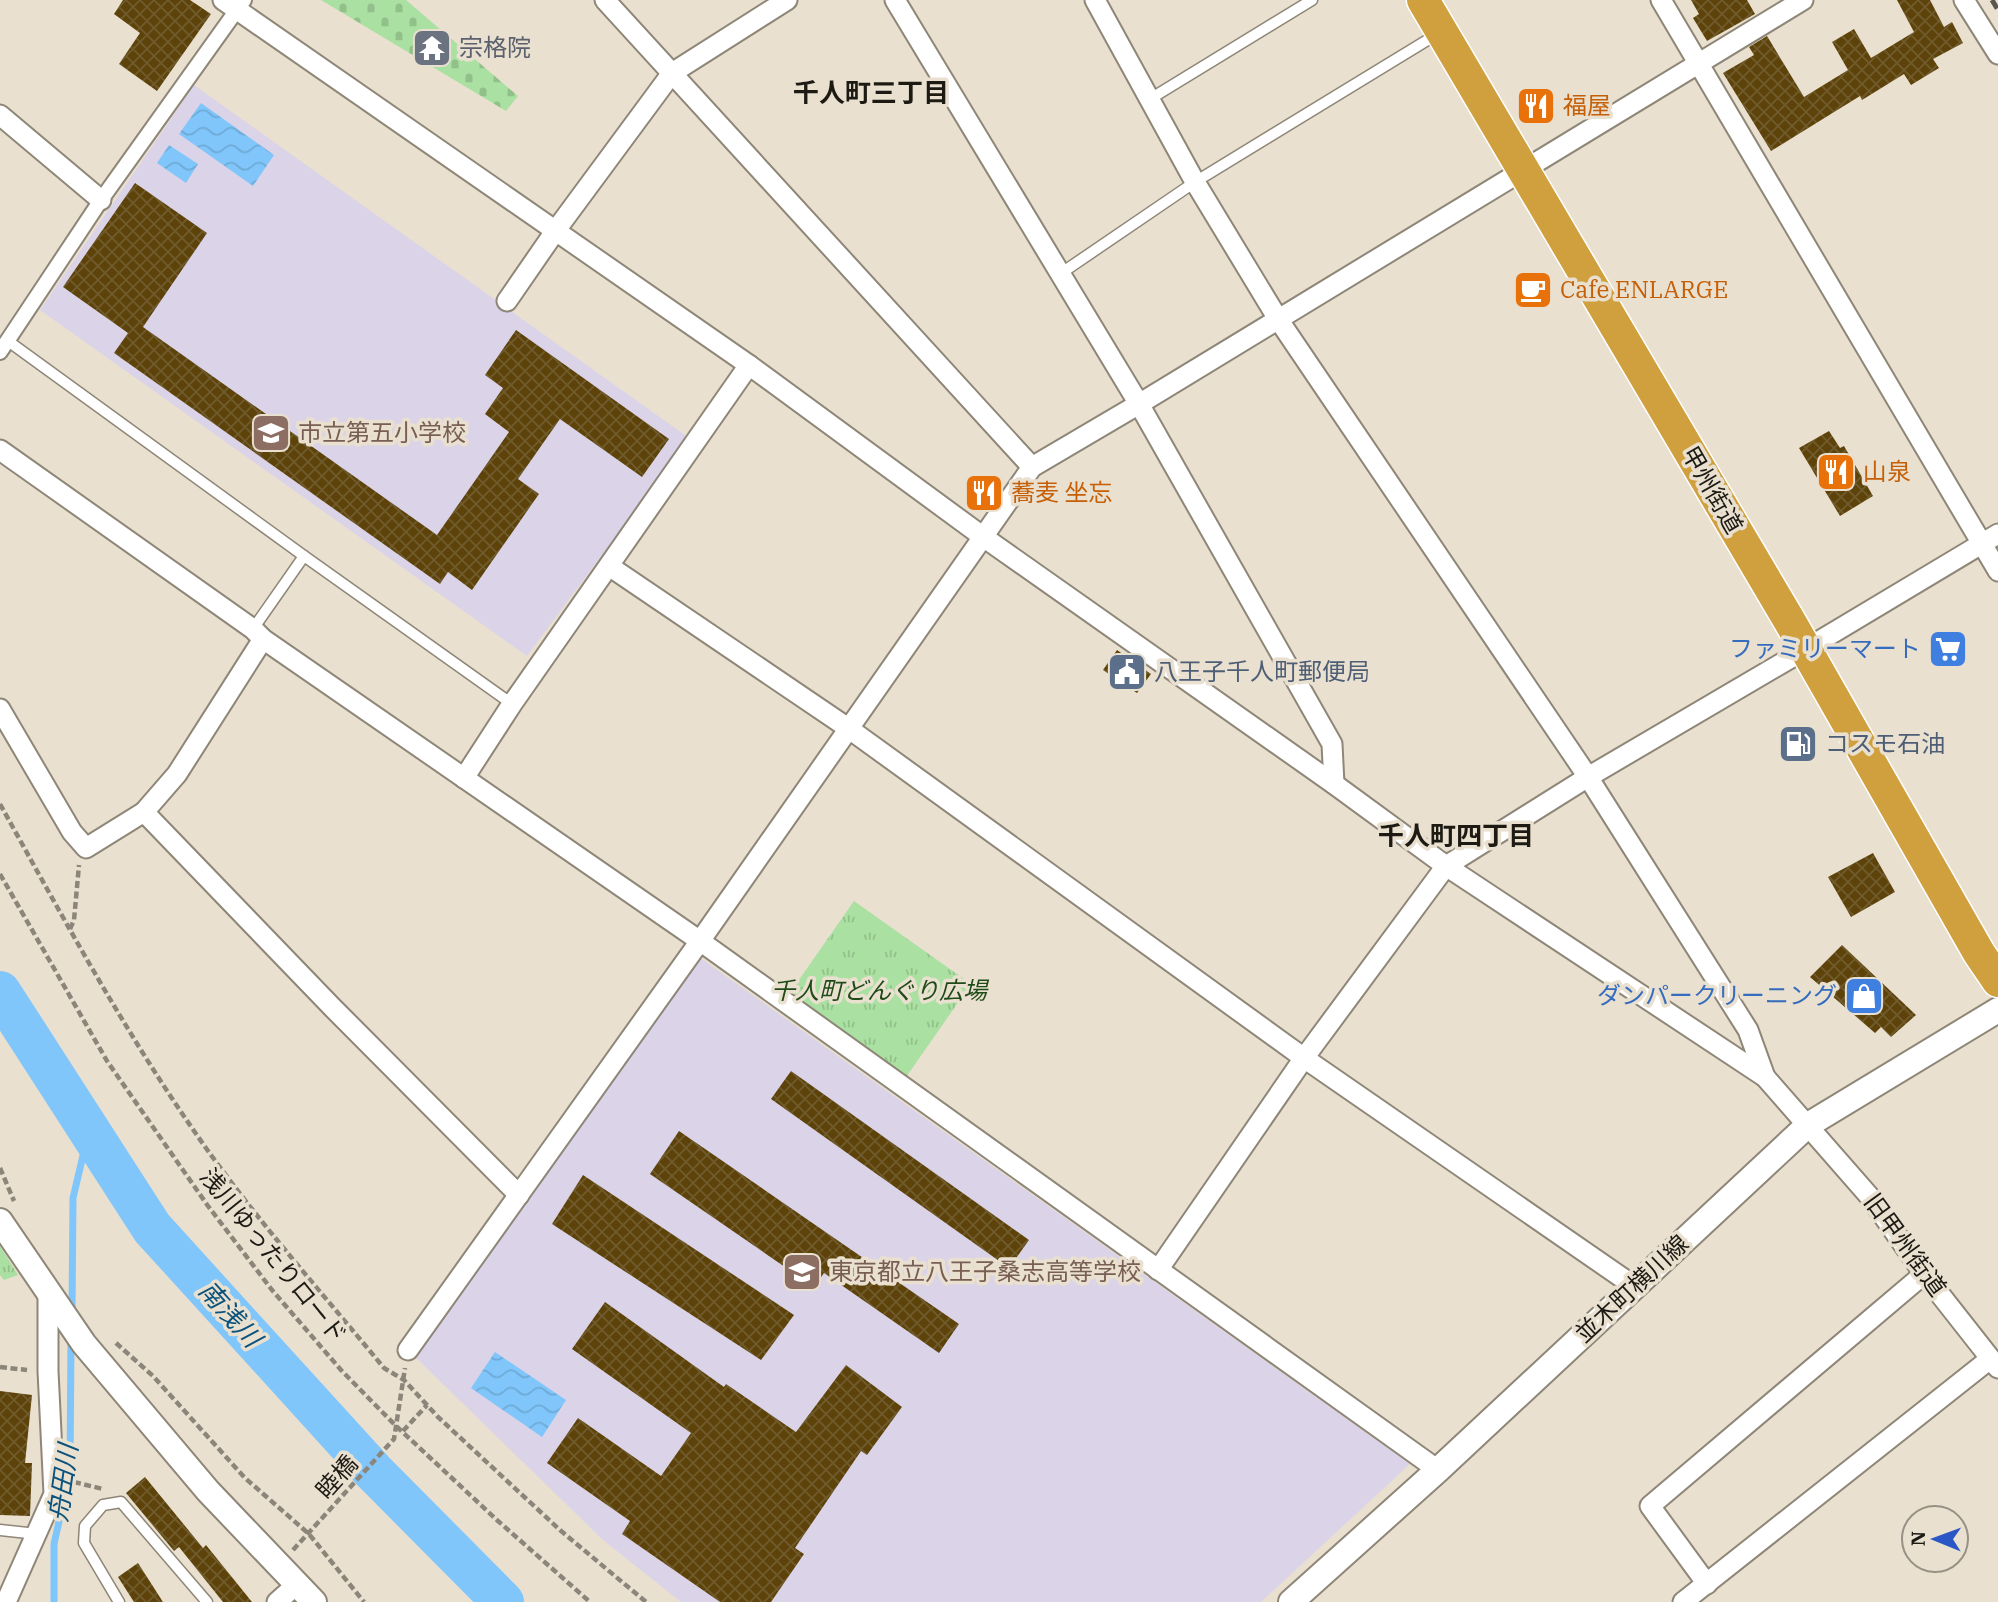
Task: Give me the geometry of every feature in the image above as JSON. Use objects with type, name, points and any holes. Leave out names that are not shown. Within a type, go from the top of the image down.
[{"type":"highway","name":"甲州街道","points":[[1423,0],[1525,169],[1806,649],[1979,953],[1998,981]]},
{"type":"street","points":[[605,0],[1032,467]]},
{"type":"street","points":[[507,301],[672,73],[787,0]]},
{"type":"street","points":[[895,0],[1139,404],[1332,744],[1334,784]]},
{"type":"street","points":[[1095,0],[1195,182],[1278,319],[1588,776],[1748,1030],[1765,1077]]},
{"type":"street","points":[[1661,0],[1990,538],[1998,571]]},
{"type":"street","points":[[408,1350],[700,942],[1032,467],[1803,0]]},
{"type":"street","points":[[1964,0],[1998,54]]},
{"type":"street","points":[[4,347],[235,3],[749,365],[982,536],[1446,866],[1765,1077]]},
{"type":"street","points":[[0,115],[101,200]]},
{"type":"street","points":[[464,778],[512,704],[749,365]]},
{"type":"street","points":[[0,450],[258,634],[700,942],[1438,1470]]},
{"type":"street","points":[[1158,1270],[1304,1058],[1446,866],[1588,776],[1990,538]]},
{"type":"street","points":[[609,566],[848,728],[1304,1058],[1634,1286]]},
{"type":"street","points":[[0,709],[72,832],[86,848],[144,812],[177,774],[258,634]]},
{"type":"street","points":[[144,812],[519,1195]]},
{"type":"street","name":"並木町横川線","points":[[1292,1602],[1438,1470],[1808,1125],[1998,1010]]},
{"type":"street","name":"旧甲州街道","points":[[1765,1077],[1870,1197],[1924,1274],[1994,1363]]},
{"type":"street","points":[[0,1221],[84,1344],[208,1491],[314,1602]]},
{"type":"street","points":[[1707,1584],[1650,1506],[1924,1274]]},
{"type":"street","points":[[6,1602],[54,1494],[48,1371],[54,1302]]},
{"type":"street","points":[[1683,1602],[1994,1363]]},
{"type":"street","points":[[277,1602],[296,1585]]},
{"type":"lane","points":[[1150,99],[1312,0]]},
{"type":"lane","points":[[1060,274],[1195,182],[1442,31]]},
{"type":"lane","points":[[4,347],[512,704]]},
{"type":"lane","points":[[258,634],[304,556]]},
{"type":"lane","points":[[119,1602],[84,1543],[85,1526],[103,1505],[121,1502],[207,1602]]},
{"type":"lane","points":[[0,1530],[37,1534]]},
{"type":"path","points":[[0,804],[70,930],[161,1082],[236,1189],[384,1368],[404,1380],[560,1530],[646,1602]]},
{"type":"path","points":[[70,930],[74,920],[79,861],[86,848]]},
{"type":"path","name":"浅川ゆったりロード","points":[[0,874],[101,1051],[139,1111],[222,1227],[272,1290],[341,1370],[395,1425],[590,1602]]},
{"type":"path","points":[[116,1342],[153,1376],[245,1478],[309,1534],[364,1602]]},
{"type":"path","points":[[0,1367],[48,1371]]},
{"type":"path","points":[[395,1425],[404,1380]]},
{"type":"path","points":[[403,1431],[427,1405]]},
{"type":"path","name":"睦橋","points":[[309,1534],[394,1439],[395,1425]]},
{"type":"shaded area","points":[[194,85],[689,438],[527,656],[40,310]]},
{"type":"shaded area","name":"東京都立八王子桑志高等学校","points":[[692,952],[1410,1464],[1261,1602],[681,1602],[603,1540],[408,1350]]},
{"type":"green space","name":"宗格院","points":[[321,0],[406,0],[518,96],[506,111]]},
{"type":"green space","name":"千人町どんぐり広場","points":[[854,901],[971,984],[904,1080],[787,997]]},
{"type":"green space","points":[[0,1246],[18,1275],[4,1280],[0,1275]]},
{"type":"water","points":[[201,103],[274,155],[253,186],[179,134]]},
{"type":"water","points":[[169,145],[198,164],[186,183],[157,163]]},
{"type":"water","points":[[495,1352],[566,1400],[542,1437],[471,1388]]},
{"type":"building","points":[[123,0],[190,0],[211,14],[157,91],[119,64],[140,33],[114,14]]},
{"type":"building","points":[[1691,0],[1747,0],[1755,14],[1707,41],[1693,18],[1699,14]]},
{"type":"building","points":[[1897,0],[1930,0],[1944,27],[1952,22],[1963,43],[1933,59],[1939,68],[1911,85],[1904,74],[1862,100],[1860,96],[1771,151],[1723,73],[1754,55],[1749,47],[1767,36],[1804,97],[1848,70],[1832,42],[1854,29],[1871,58],[1914,32]]},
{"type":"building","points":[[135,183],[207,233],[143,327],[437,535],[509,432],[485,414],[503,388],[485,375],[516,330],[669,439],[642,477],[560,419],[518,479],[539,494],[472,590],[448,572],[440,584],[114,353],[128,333],[63,287]]},
{"type":"building","name":"山泉","points":[[1829,431],[1840,448],[1844,446],[1873,496],[1840,516],[1799,448]]},
{"type":"building","name":"八王子千人町郵便局","points":[[1117,650],[1151,674],[1137,693],[1103,670]]},
{"type":"building","points":[[1873,853],[1895,892],[1851,917],[1828,877]]},
{"type":"building","name":"ダンパークリーニング","points":[[1842,945],[1916,1015],[1891,1037],[1881,1027],[1875,1033],[1810,977]]},
{"type":"building","points":[[791,1071],[1029,1240],[1009,1268],[771,1099]]},
{"type":"building","points":[[679,1131],[959,1324],[939,1353],[824,1273],[814,1287],[650,1174]]},
{"type":"building","points":[[583,1175],[794,1315],[761,1360],[552,1224]]},
{"type":"building","points":[[605,1302],[724,1387],[726,1384],[796,1432],[846,1365],[902,1407],[867,1455],[861,1451],[795,1548],[804,1554],[771,1602],[720,1602],[622,1534],[630,1521],[547,1463],[578,1418],[661,1476],[691,1433],[572,1349]]},
{"type":"building","points":[[0,1391],[32,1395],[25,1463],[32,1463],[30,1516],[0,1515]]},
{"type":"building","points":[[145,1477],[203,1548],[206,1545],[252,1602],[223,1602],[179,1547],[174,1551],[126,1493]]},
{"type":"building","points":[[138,1563],[163,1602],[134,1602],[118,1577]]},
{"type":"waterway","name":"南浅川","points":[[0,992],[152,1228],[373,1471],[503,1602]]},
{"type":"waterway","points":[[72,1313],[73,1198],[89,1130]]},
{"type":"waterway","name":"舟田川","points":[[54,1602],[54,1544],[70,1472],[71,1339]]},
{"type":"railway","points":[[1992,0],[1998,10]]},
{"type":"place","name":"宗格院","points":[[432,48]]},
{"type":"place","name":"福屋","points":[[1536,106]]},
{"type":"place","name":"Cafe ENLARGE","points":[[1533,290]]},
{"type":"place","name":"市立第五小学校","points":[[271,433]]},
{"type":"place","name":"山泉","points":[[1836,472]]},
{"type":"place","name":"蕎麦 坐忘","points":[[984,493]]},
{"type":"place","name":"ファミリーマート","points":[[1948,649]]},
{"type":"place","name":"八王子千人町郵便局","points":[[1127,672]]},
{"type":"place","name":"コスモ石油","points":[[1798,744]]},
{"type":"place","name":"ダンパークリーニング","points":[[1864,996]]},
{"type":"place","name":"東京都立八王子桑志高等学校","points":[[802,1272]]},
{"type":"district","name":"千人町三丁目","points":[[871,93]]},
{"type":"district","name":"千人町四丁目","points":[[1456,836]]}]
